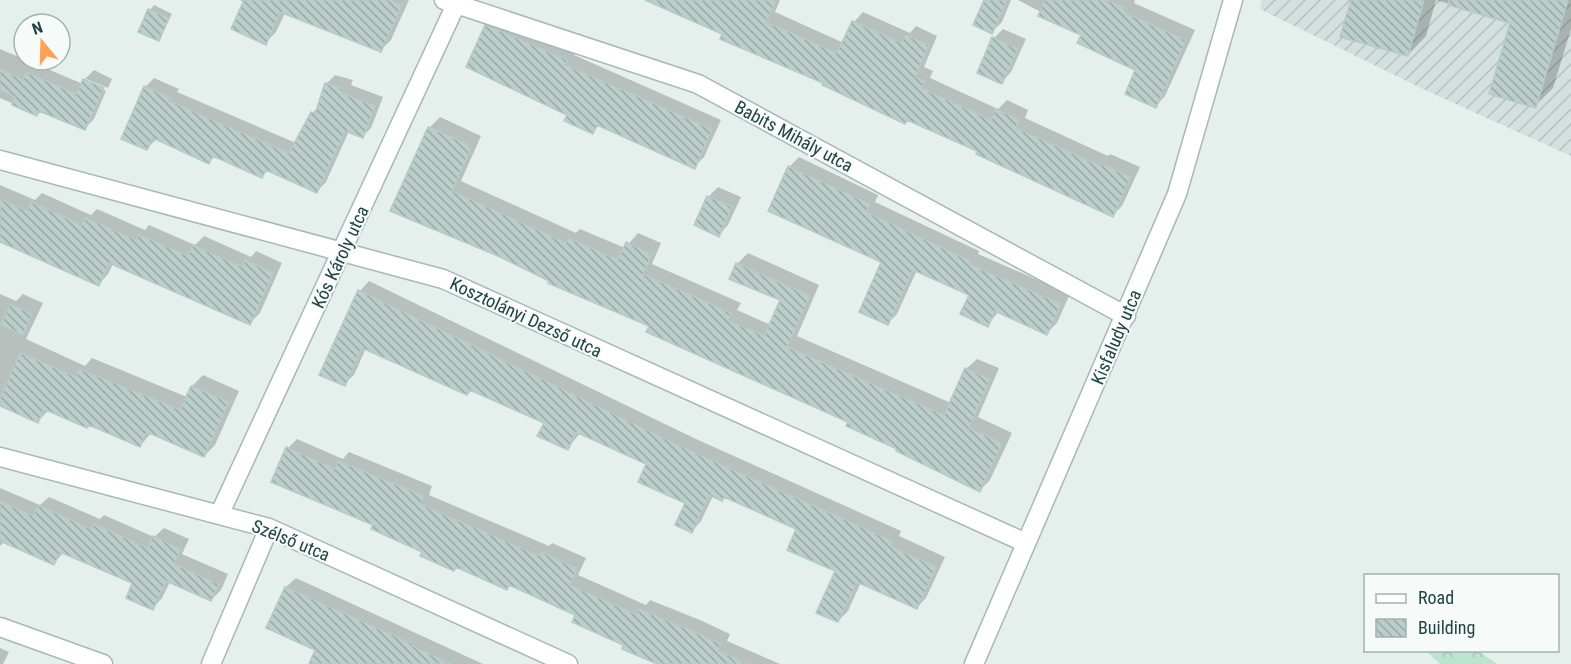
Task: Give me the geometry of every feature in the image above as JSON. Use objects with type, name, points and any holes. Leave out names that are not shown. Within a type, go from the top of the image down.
[{"type":"street","name":"Kisfaludy utca","points":[[975,664],[1177,194],[1233,0]]},
{"type":"street","name":"Babits Mihály utca","points":[[453,1],[698,84],[1126,316]]},
{"type":"street","name":"Kós Károly utca","points":[[220,513],[343,252],[453,1]]},
{"type":"street","name":"Kosztolányi Dezső utca","points":[[0,160],[444,279],[1026,543]]},
{"type":"street","name":"Szélső utca","points":[[0,457],[220,513],[269,528],[568,664]]},
{"type":"street","points":[[211,664],[269,528]]},
{"type":"street","points":[[0,627],[103,664]]},
{"type":"shaded area","points":[[1262,0],[1571,0],[1571,156],[1425,90],[1260,9]]},
{"type":"green space","points":[[1427,652],[1479,652],[1497,664],[1440,664]]},
{"type":"building","points":[[244,0],[391,0],[402,5],[381,52],[280,12],[266,45],[231,29]]},
{"type":"building","points":[[645,0],[776,0],[766,22],[837,53],[852,21],[902,43],[905,35],[929,45],[915,77],[925,81],[921,88],[991,120],[996,109],[1020,120],[1016,128],[1098,165],[1099,163],[1131,177],[1113,217],[976,154],[977,151],[907,120],[905,124],[822,85],[823,83],[720,39],[722,34]]},
{"type":"building","points":[[984,0],[1007,0],[992,34],[973,25]]},
{"type":"building","points":[[1045,0],[1106,0],[1127,9],[1125,13],[1186,40],[1156,108],[1125,94],[1135,70],[1077,43],[1081,35],[1038,16]]},
{"type":"building","points":[[1351,0],[1424,0],[1408,56],[1340,37]]},
{"type":"building","points":[[1449,0],[1568,0],[1536,108],[1489,94],[1510,23],[1448,5]]},
{"type":"building","points":[[148,9],[169,18],[159,41],[138,32]]},
{"type":"building","points":[[485,25],[568,60],[565,65],[712,129],[695,169],[597,125],[593,134],[564,121],[567,115],[466,67]]},
{"type":"building","points":[[992,37],[1018,49],[1002,84],[977,73]]},
{"type":"building","points":[[0,69],[23,80],[26,72],[76,94],[83,79],[104,88],[85,130],[39,111],[37,116],[12,105],[15,97],[0,90]]},
{"type":"building","points":[[325,83],[344,89],[343,94],[375,106],[363,138],[345,131],[317,193],[266,170],[262,178],[213,156],[209,164],[153,138],[147,150],[121,139],[144,86],[171,98],[169,101],[289,153],[311,112],[315,114]]},
{"type":"building","points":[[428,127],[472,146],[452,191],[566,243],[568,238],[618,260],[626,242],[652,254],[643,274],[731,313],[728,320],[764,336],[780,300],[729,279],[736,263],[810,296],[787,347],[944,415],[965,368],[990,379],[969,428],[1002,443],[980,492],[896,451],[897,449],[846,426],[848,422],[646,332],[649,326],[548,283],[549,281],[498,256],[390,211]]},
{"type":"building","points":[[788,166],[870,204],[866,212],[970,261],[969,264],[1061,304],[1047,335],[995,311],[988,327],[960,314],[969,295],[913,270],[888,325],[859,312],[881,262],[768,211]]},
{"type":"building","points":[[707,196],[732,207],[719,237],[694,225]]},
{"type":"building","points":[[0,199],[27,211],[31,202],[82,225],[86,218],[136,240],[138,234],[188,256],[193,245],[242,267],[245,260],[273,273],[250,325],[109,263],[99,286],[0,242]]},
{"type":"building","points":[[358,290],[686,449],[893,541],[890,546],[936,567],[917,609],[857,582],[838,622],[816,613],[835,571],[787,550],[796,529],[724,497],[722,501],[709,495],[692,533],[675,525],[685,503],[638,482],[646,464],[576,432],[568,450],[537,436],[544,423],[470,390],[467,395],[362,348],[345,386],[319,375]]},
{"type":"building","points":[[10,304],[32,314],[23,335],[1,325]]},
{"type":"building","points":[[20,353],[76,377],[80,369],[180,410],[191,386],[229,402],[204,457],[147,432],[140,447],[89,425],[87,428],[44,409],[38,423],[0,406],[0,399]]},
{"type":"building","points":[[286,447],[335,469],[338,461],[424,496],[420,504],[540,556],[541,552],[577,568],[570,585],[637,615],[639,609],[690,630],[721,644],[718,651],[749,664],[657,664],[622,649],[623,645],[572,622],[575,615],[509,585],[507,590],[456,567],[454,571],[420,556],[422,552],[371,529],[373,525],[271,482]]},
{"type":"building","points":[[0,501],[33,516],[38,505],[91,529],[94,524],[148,548],[153,536],[181,549],[174,564],[219,584],[211,601],[166,581],[153,610],[126,598],[132,583],[60,552],[54,565],[0,541]]},
{"type":"building","points":[[285,587],[413,644],[412,646],[452,664],[309,664],[315,650],[266,628]]}]
